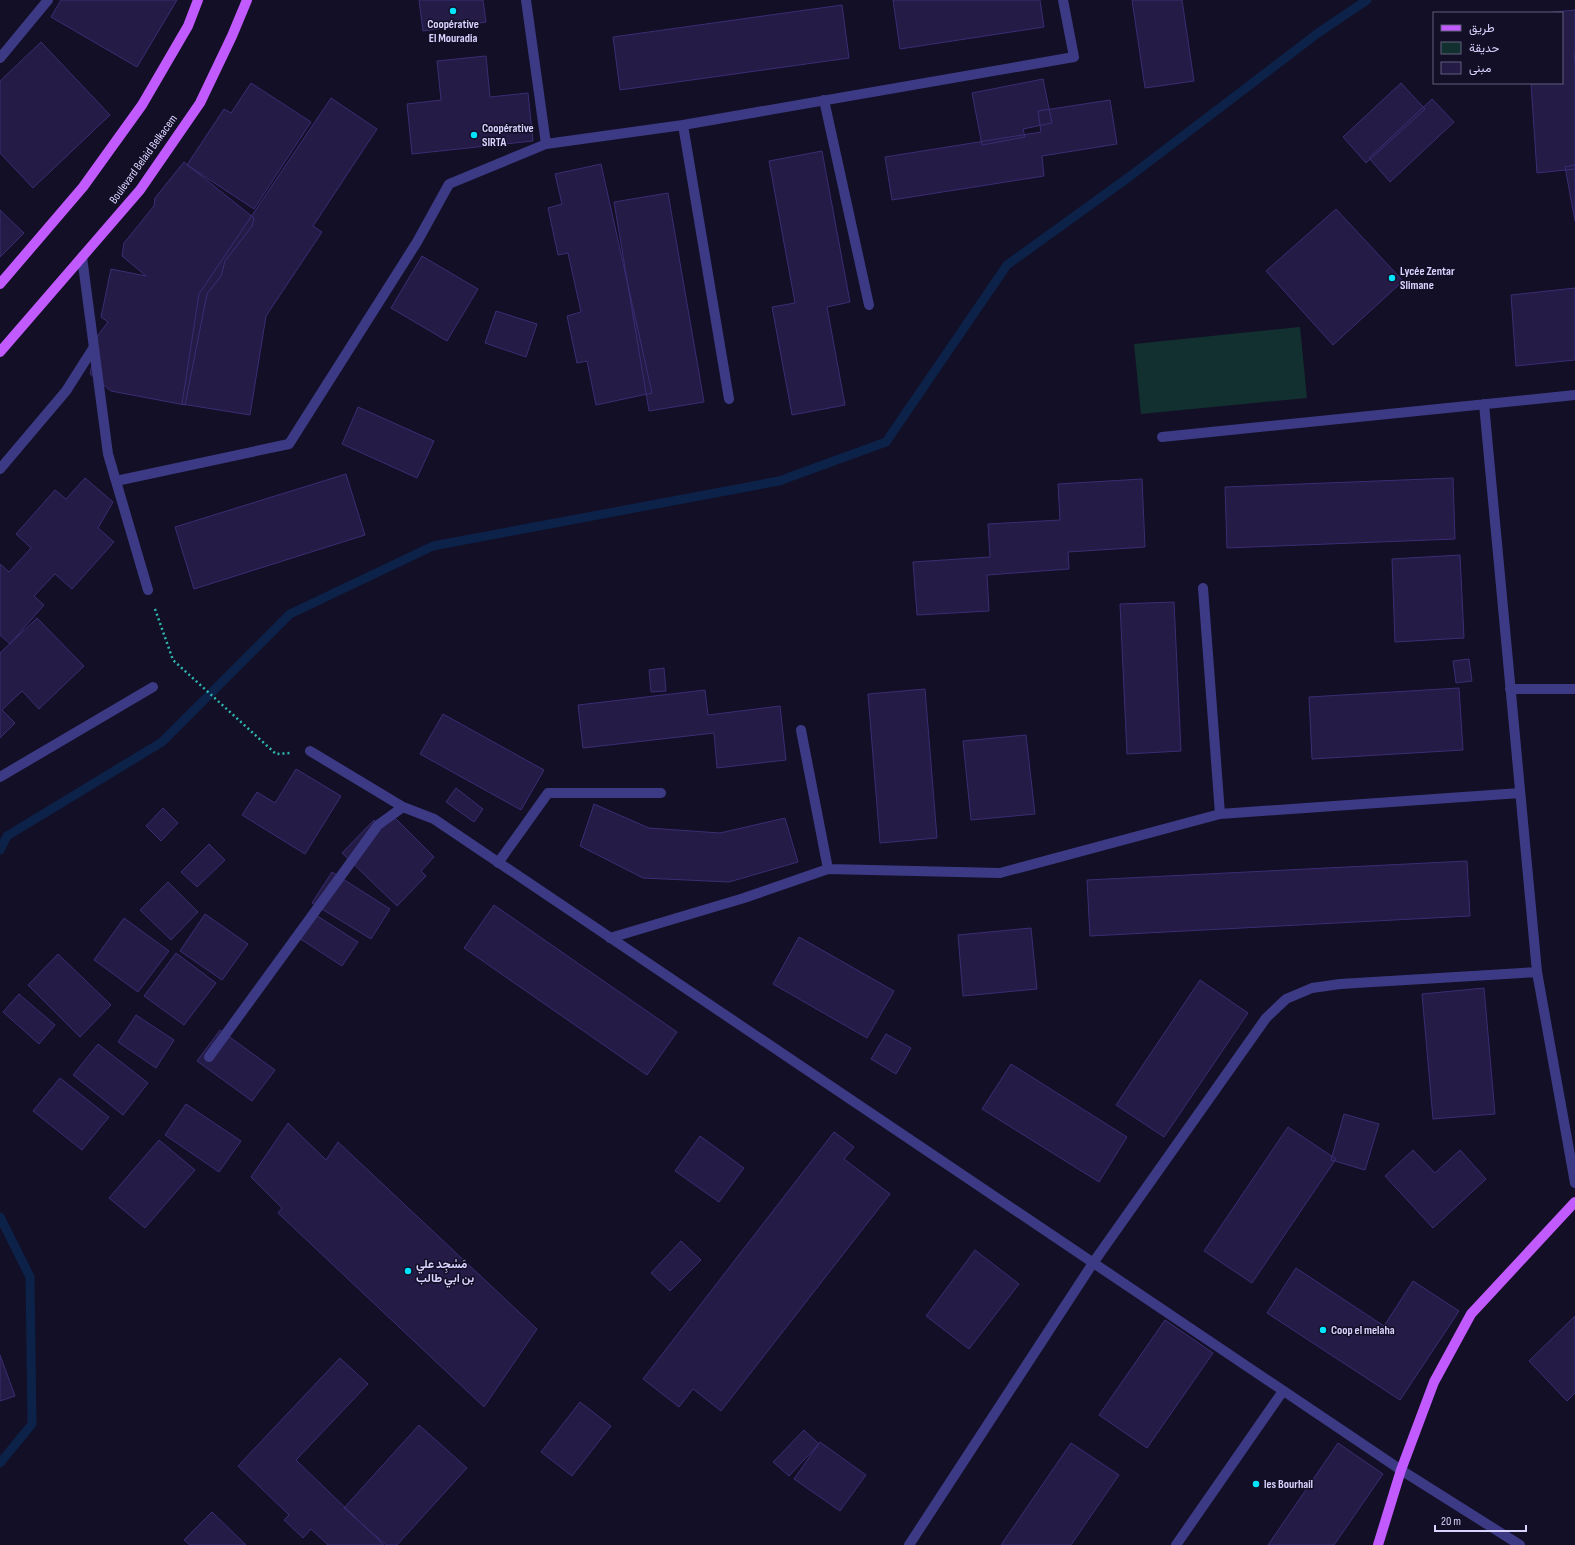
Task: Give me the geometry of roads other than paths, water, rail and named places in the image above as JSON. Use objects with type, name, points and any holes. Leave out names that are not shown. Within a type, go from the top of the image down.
[{"type":"main road","points":[[0,284],[83,187],[142,105],[188,26],[198,0]]},
{"type":"main road","name":"Boulevard Belaid Belkacem","points":[[0,352],[140,190],[200,103],[232,36],[247,0]]},
{"type":"main road","points":[[1378,1545],[1401,1470],[1434,1382],[1471,1314],[1575,1202]]},
{"type":"street","points":[[0,58],[48,0]]},
{"type":"street","points":[[526,0],[546,144]]},
{"type":"street","points":[[116,481],[289,444],[417,242],[449,184],[546,144],[683,125],[1074,57],[1063,0]]},
{"type":"street","points":[[824,100],[869,305]]},
{"type":"street","points":[[683,125],[729,399]]},
{"type":"street","points":[[82,257],[108,454],[148,590]]},
{"type":"street","points":[[0,469],[66,390],[94,347]]},
{"type":"street","points":[[1162,437],[1575,396]]},
{"type":"street","points":[[1484,404],[1537,972],[1575,1183]]},
{"type":"street","points":[[1203,588],[1220,814]]},
{"type":"street","points":[[0,777],[153,687]]},
{"type":"street","points":[[1510,689],[1575,689]]},
{"type":"street","points":[[801,730],[828,869]]},
{"type":"street","points":[[310,751],[403,807],[434,819],[1401,1470],[1520,1545]]},
{"type":"street","points":[[498,863],[548,793],[661,793]]},
{"type":"street","points":[[610,938],[744,898],[828,869],[1000,873],[1220,814],[1520,793]]},
{"type":"street","points":[[209,1057],[378,825],[403,807]]},
{"type":"street","points":[[909,1545],[1093,1263],[1266,1018],[1286,999],[1312,988],[1340,984],[1537,972]]},
{"type":"street","points":[[1176,1545],[1283,1391]]},
{"type":"waterway","points":[[0,850],[7,836],[162,742],[290,614],[433,546],[779,481],[886,442],[1007,265],[1129,177],[1318,33],[1367,0]]},
{"type":"waterway","points":[[0,1217],[30,1277],[32,1424],[0,1463]]},
{"type":"place","name":"Coopérative El Mouradia","points":[[453,11]]},
{"type":"place","name":"Coopérative SIRTA","points":[[474,135]]},
{"type":"place","name":"Lycée Zentar Slimane","points":[[1392,278]]},
{"type":"place","name":"مَسْجِد علي بن ابي طالب","points":[[408,1271]]},
{"type":"place","name":"Coop el melaha","points":[[1323,1330]]},
{"type":"place","name":"les Bourhail","points":[[1256,1484]]}]
